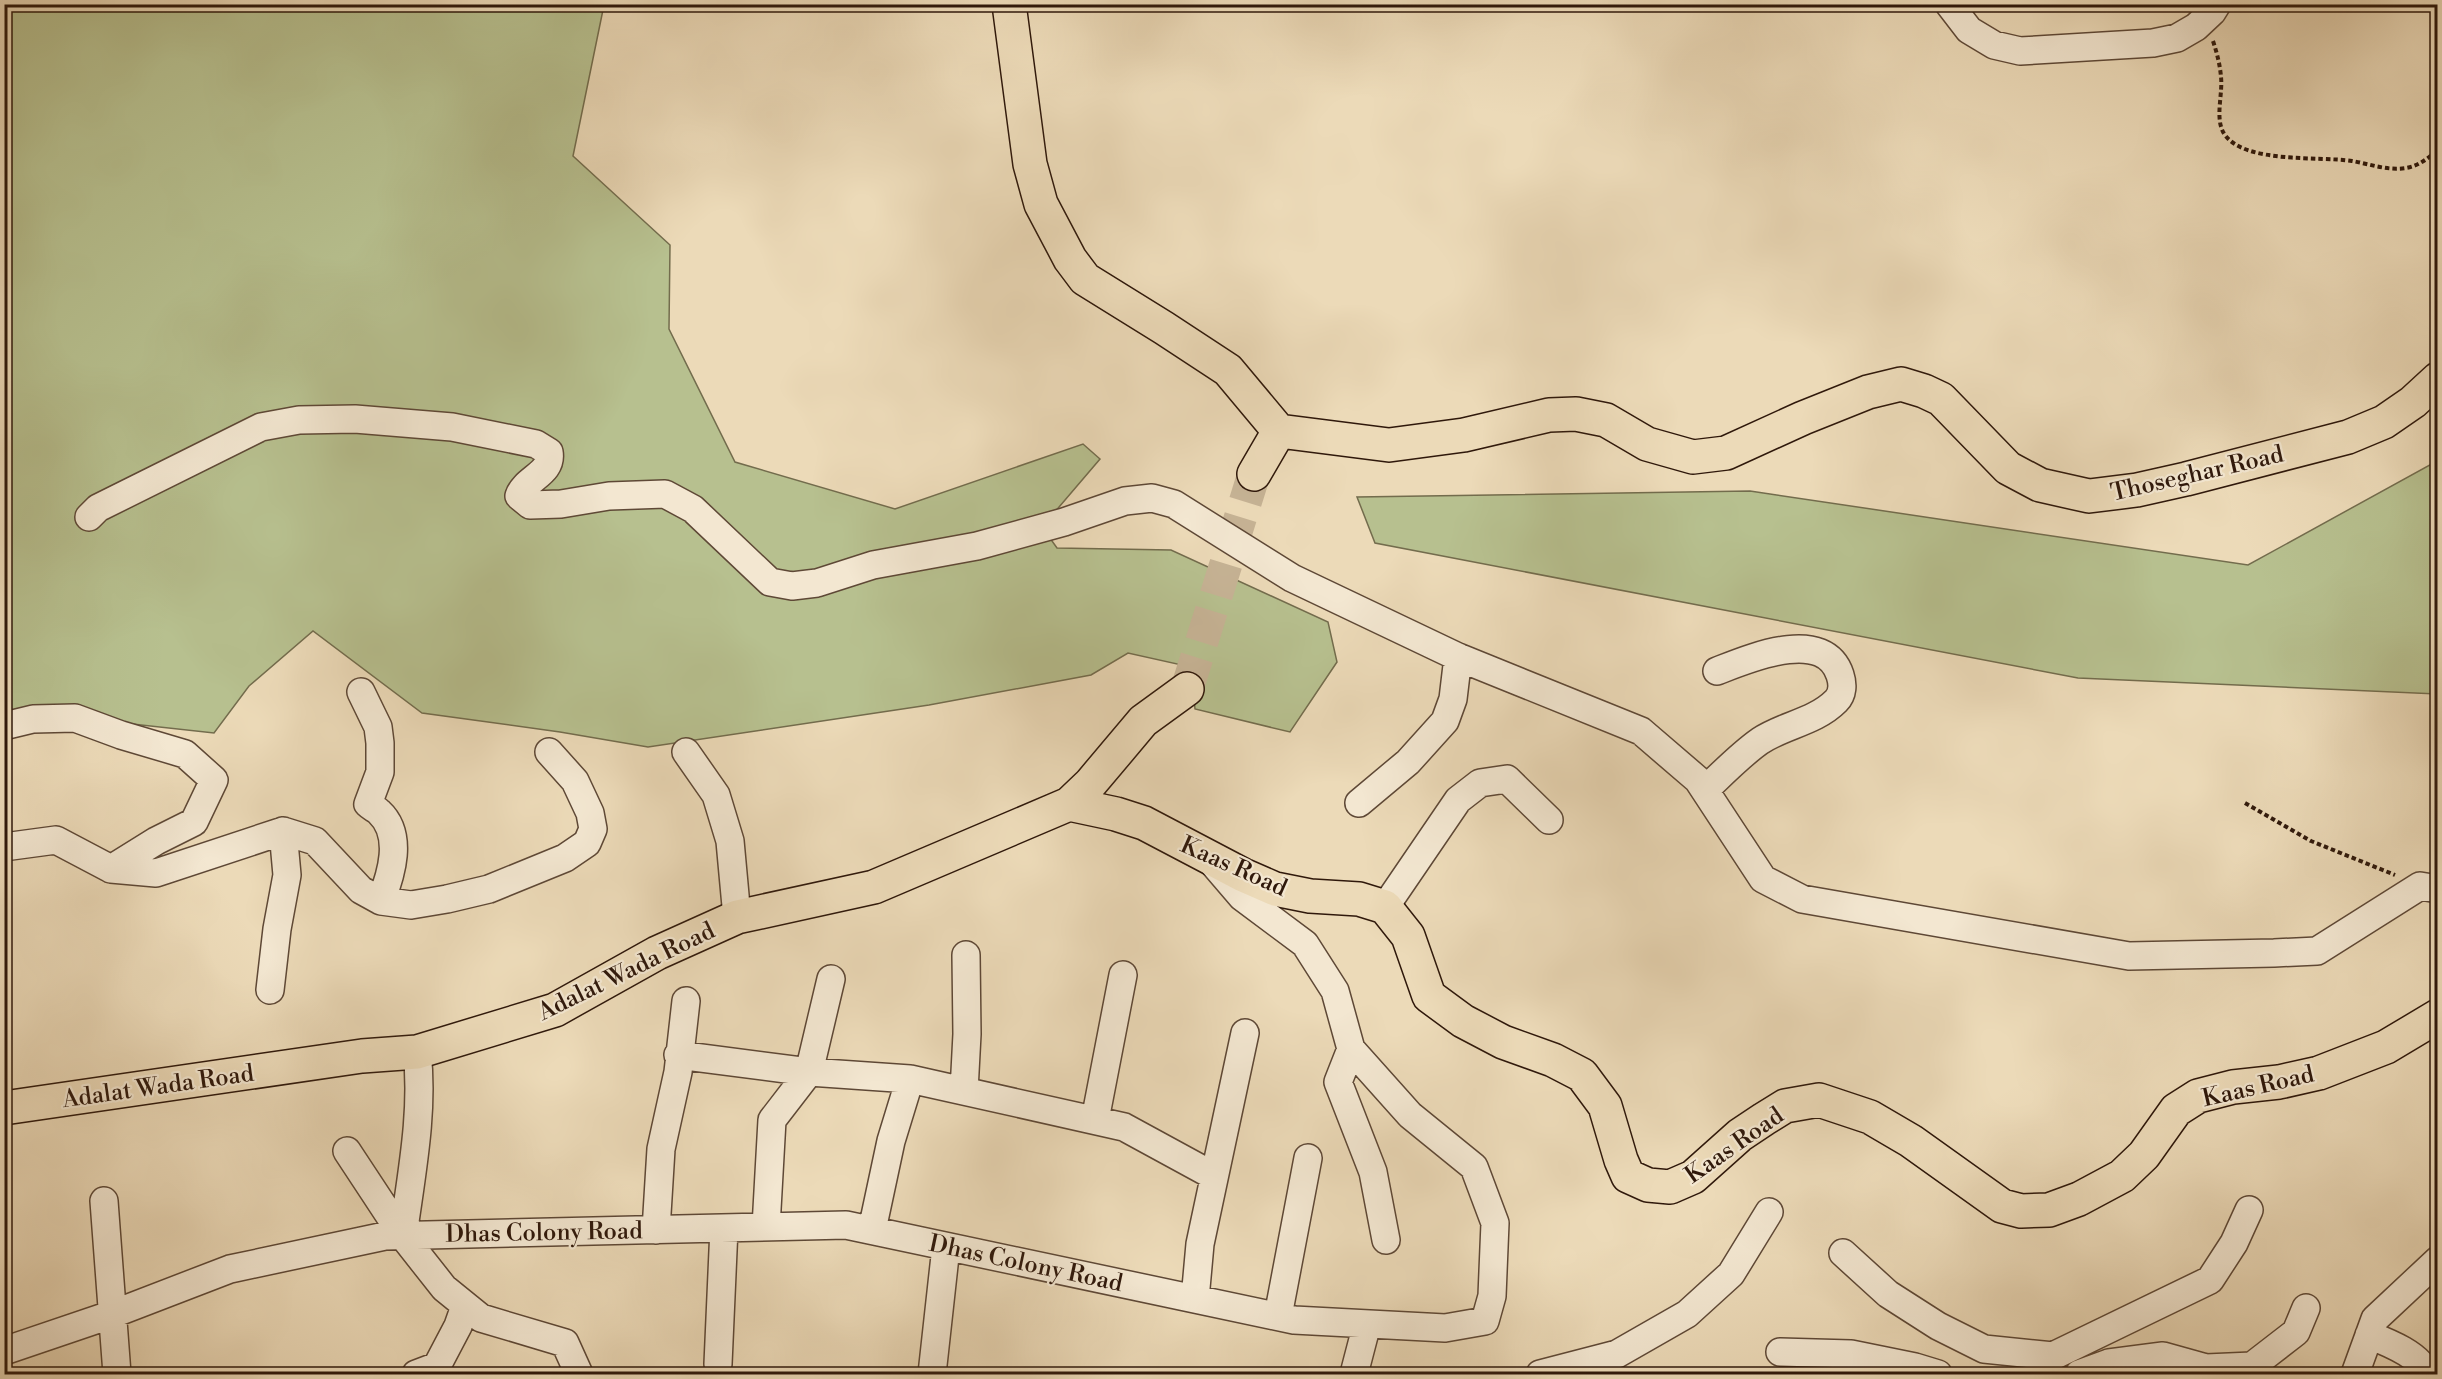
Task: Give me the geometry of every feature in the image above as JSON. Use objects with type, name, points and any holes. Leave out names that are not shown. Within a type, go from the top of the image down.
[{"type":"main road","points":[[1009,4],[1030,164],[1041,204],[1070,259],[1085,279],[1164,327],[1228,370],[1279,431],[1254,474]]},
{"type":"main road","name":"Thoseghar Road","points":[[1279,431],[1389,445],[1464,435],[1548,416],[1576,414],[1606,420],[1647,444],[1693,457],[1726,453],[1857,396],[1901,384],[1941,399],[2008,468],[2040,485],[2089,496],[2137,490],[2348,438],[2384,422],[2414,402],[2438,379]]},
{"type":"main road","name":"Adalat Wada Road","points":[[4,1108],[362,1056],[417,1052],[555,1010],[657,953],[737,917],[874,887],[1069,804],[1090,784],[1143,721],[1187,689]]},
{"type":"main road","name":"Kaas Road","points":[[1069,804],[1116,814],[1144,823],[1275,889],[1310,896],[1359,899],[1385,907],[1407,936],[1429,996],[1463,1021],[1503,1042],[1553,1060],[1582,1075],[1605,1106],[1628,1176],[1648,1185],[1670,1187],[1693,1177],[1740,1135],[1785,1106],[1819,1100],[1870,1117],[1911,1141],[2001,1206],[2021,1211],[2049,1210],[2079,1199],[2122,1176],[2144,1155],[2176,1110],[2198,1096],[2233,1087],[2279,1082],[2319,1073],[2386,1047],[2438,1016]]},
{"type":"street","points":[[1949,4],[1969,30],[1994,45],[2020,51],[2153,43],[2176,38],[2199,25],[2217,4]]},
{"type":"street","points":[[89,517],[98,508],[261,427],[299,420],[355,418],[452,427],[537,444],[549,452],[550,457],[545,469],[522,487],[519,496],[530,505],[561,504],[609,496],[665,494],[693,509],[770,582],[792,586],[817,583],[873,565],[977,546],[1064,522],[1125,501],[1152,498],[1174,504],[1292,579],[1458,657],[1641,731],[1698,780],[1763,879],[1802,899],[2129,956],[2317,951],[2429,887]]},
{"type":"street","points":[[1705,790],[1760,741],[1823,712],[1839,699],[1842,688],[1840,675],[1834,663],[1819,653],[1795,648],[1762,653],[1717,671]]},
{"type":"street","points":[[1359,803],[1408,762],[1445,721],[1453,699],[1458,657]]},
{"type":"street","points":[[361,692],[378,727],[380,743],[380,772],[368,798],[368,804],[379,812],[389,825],[394,852],[392,873],[381,901]]},
{"type":"street","points":[[4,726],[33,719],[75,718],[184,754],[214,780],[194,822],[156,841],[111,869]]},
{"type":"street","points":[[4,847],[56,840],[111,869],[156,873],[283,831],[315,841],[361,890],[381,901],[411,905],[447,899],[489,889],[565,858],[587,843],[592,829],[591,813],[575,781],[549,752]]},
{"type":"street","points":[[686,752],[716,795],[719,804],[730,841],[737,917]]},
{"type":"street","points":[[1385,907],[1458,800],[1480,783],[1507,778],[1549,820]]},
{"type":"street","points":[[270,990],[277,930],[287,875],[283,831]]},
{"type":"street","name":"Dhas Colony Road","points":[[4,1351],[113,1314],[230,1269],[385,1236],[846,1225],[1294,1320],[1445,1328],[1485,1321],[1492,1296],[1495,1223],[1474,1167],[1410,1114],[1352,1049],[1335,991],[1305,944],[1242,897],[1208,856]]},
{"type":"street","points":[[964,1091],[967,1034],[966,955]]},
{"type":"street","points":[[1095,1120],[1123,975]]},
{"type":"street","points":[[766,1227],[772,1120],[809,1072],[831,979]]},
{"type":"street","points":[[656,1230],[662,1149],[678,1072],[678,1055],[686,1001]]},
{"type":"street","points":[[1196,1299],[1200,1244],[1245,1032]]},
{"type":"street","points":[[1352,1049],[1338,1082],[1373,1172],[1386,1240]]},
{"type":"street","points":[[402,1236],[416,1138],[419,1072],[417,1052]]},
{"type":"street","points":[[678,1055],[809,1072],[910,1079],[1124,1126],[1214,1176]]},
{"type":"street","points":[[872,1230],[891,1141],[910,1079]]},
{"type":"street","points":[[347,1150],[402,1236],[444,1288],[481,1318],[565,1343],[579,1374]]},
{"type":"street","points":[[1278,1316],[1308,1158]]},
{"type":"street","points":[[104,1201],[117,1374]]},
{"type":"street","points":[[1843,1253],[1888,1294],[1938,1326],[1984,1349],[2046,1365],[2210,1280],[2234,1243],[2249,1210]]},
{"type":"street","points":[[1540,1374],[1617,1354],[1687,1314],[1731,1274],[1769,1212]]},
{"type":"street","points":[[718,1364],[724,1228]]},
{"type":"street","points":[[932,1374],[946,1247]]},
{"type":"street","points":[[2363,1370],[2369,1335],[2375,1318],[2434,1272]]},
{"type":"street","points":[[416,1374],[437,1366],[465,1306]]},
{"type":"street","points":[[2079,1374],[2109,1363],[2163,1356],[2206,1368],[2252,1366],[2296,1332],[2306,1308]]},
{"type":"street","points":[[1354,1374],[1367,1324]]},
{"type":"street","points":[[2369,1335],[2394,1344],[2424,1366],[2426,1374]]},
{"type":"street","points":[[1780,1352],[1823,1364],[1851,1354],[1938,1374]]},
{"type":"street","points":[[2109,1363],[2134,1374]]},
{"type":"path","points":[[2199,25],[2212,40],[2217,52],[2221,78],[2220,125],[2225,136],[2237,145],[2288,158],[2351,161],[2391,170],[2416,165],[2438,150]]},
{"type":"path","points":[[2245,803],[2311,841],[2429,887]]},
{"type":"green space","points":[[5,4],[604,5],[573,156],[670,245],[669,329],[735,462],[895,509],[1083,444],[1100,459],[1042,527],[1057,548],[1171,550],[1328,622],[1337,662],[1290,732],[1195,709],[1191,667],[1128,653],[1091,675],[929,705],[648,747],[422,713],[313,631],[249,686],[214,733],[5,710]]},
{"type":"green space","points":[[2437,461],[2437,694],[2078,678],[1375,543],[1357,497],[1750,491],[2248,565]]},
{"type":"tunnel","points":[[1187,689],[1254,474]]}]
